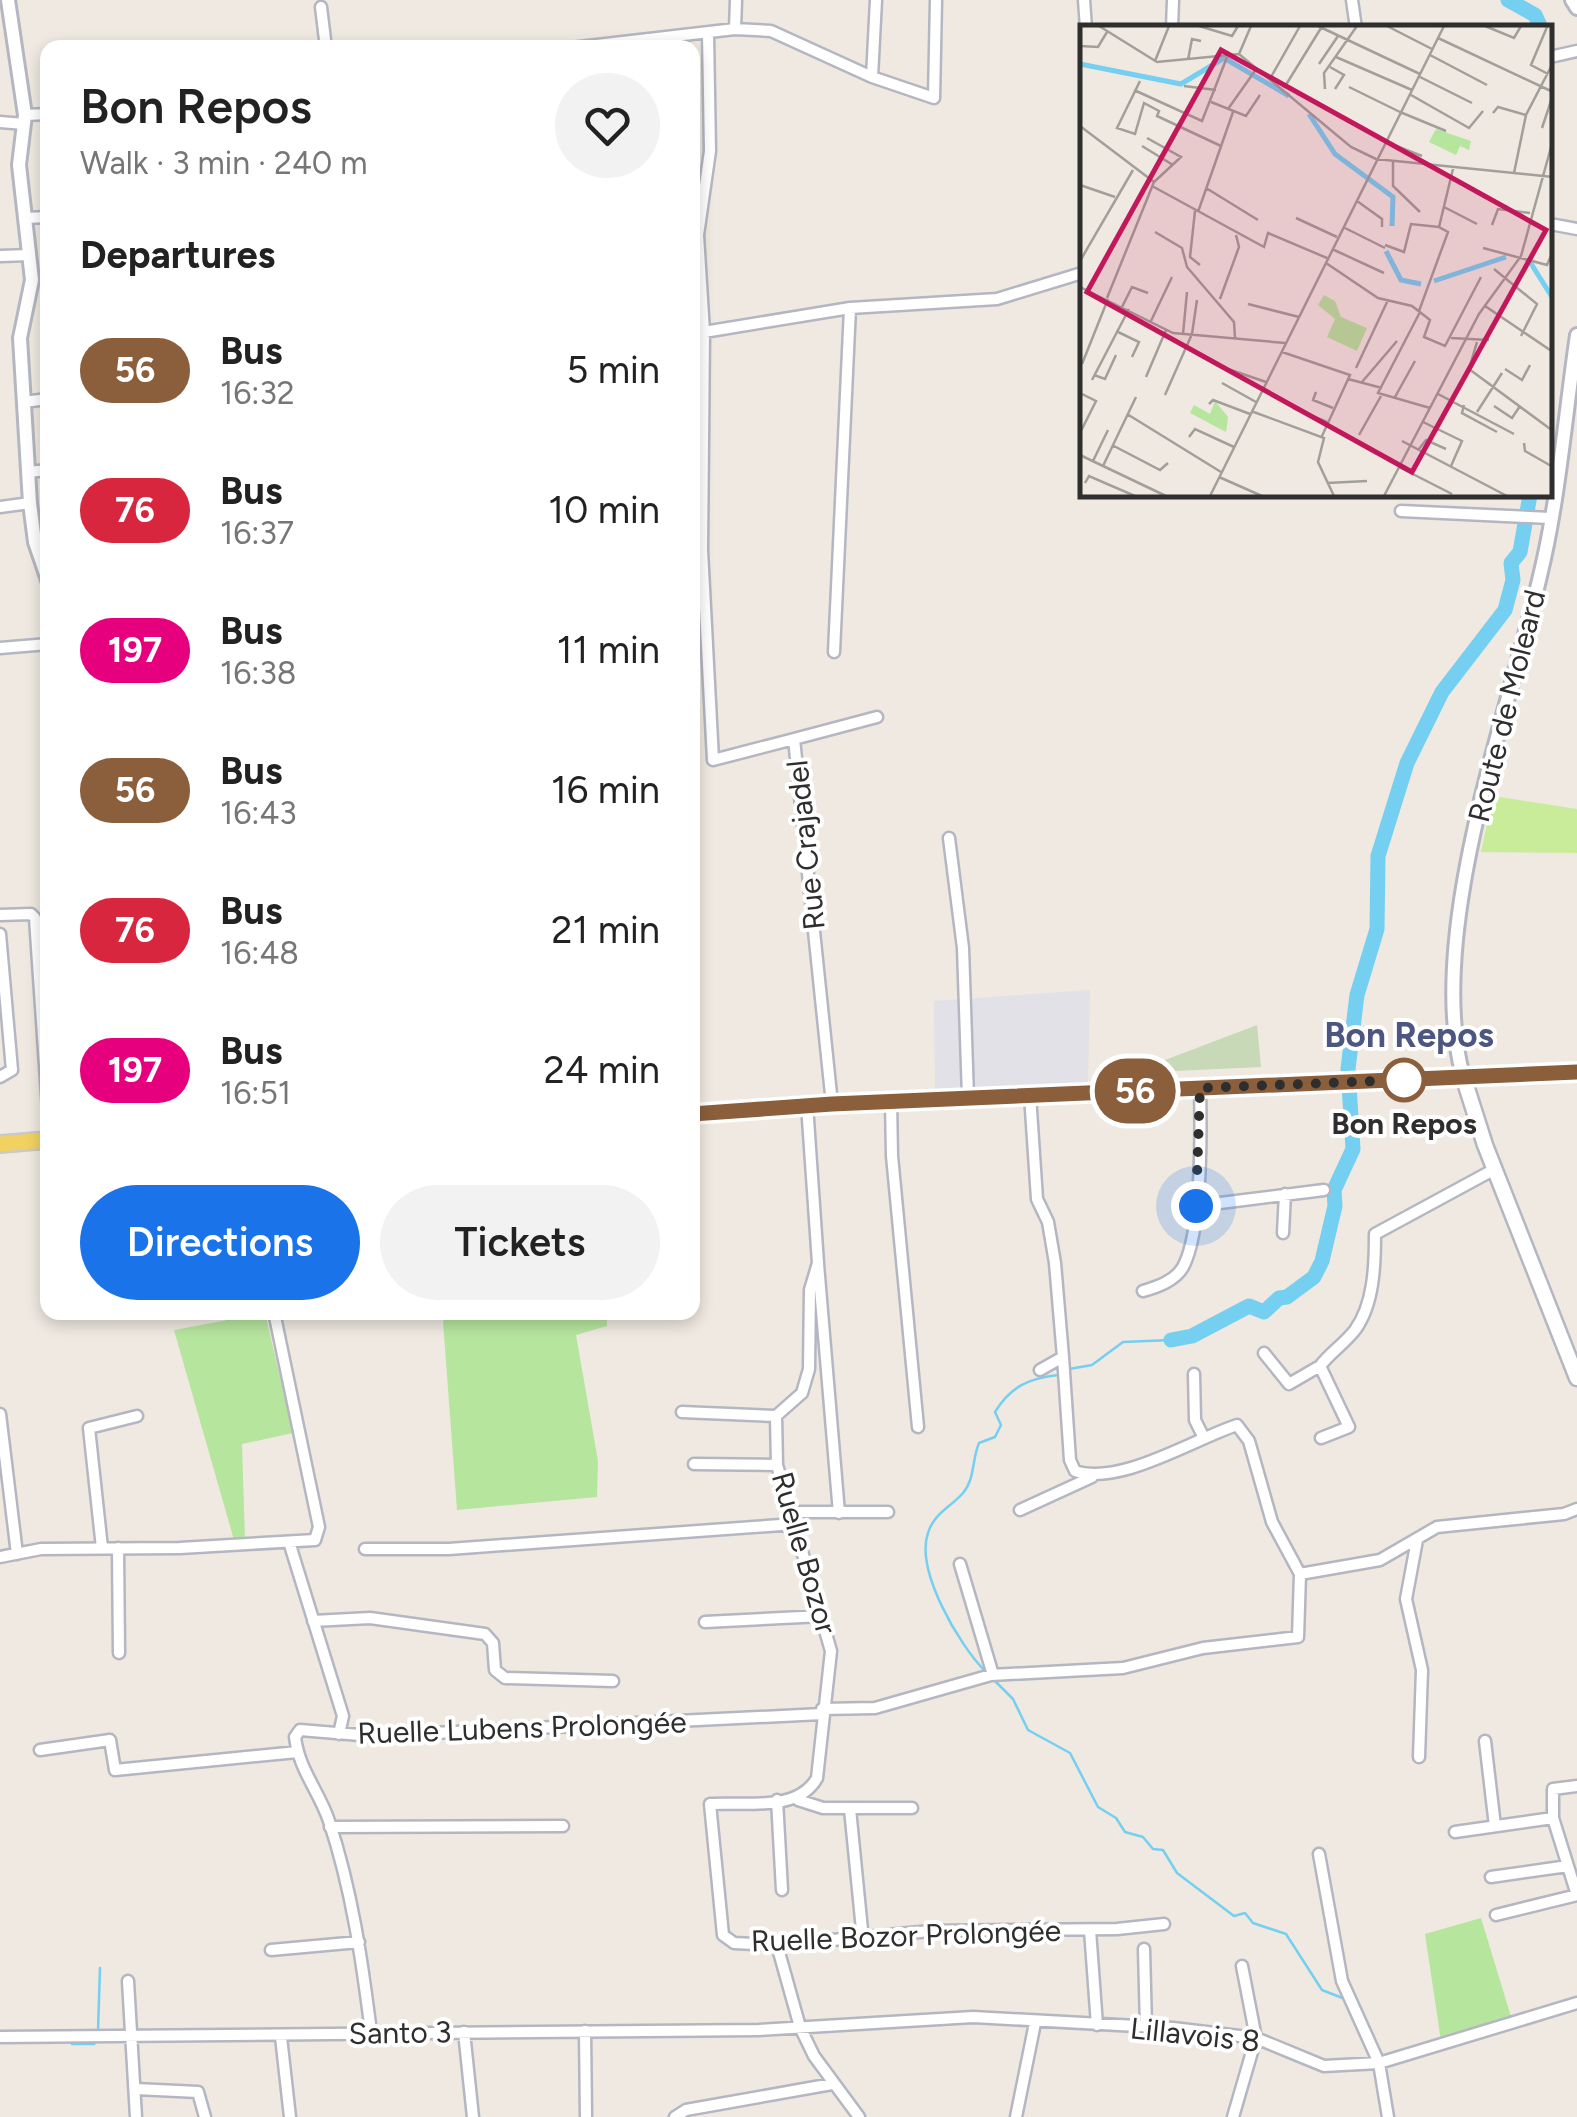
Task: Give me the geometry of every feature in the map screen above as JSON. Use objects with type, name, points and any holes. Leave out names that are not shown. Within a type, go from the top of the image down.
[{"type":"main road","points":[[700,1113],[807,1105],[1577,1072]]},
{"type":"main road","points":[[1463,1076],[1494,1169],[1577,1378]]},
{"type":"main road","points":[[0,1144],[40,1141]]},
{"type":"street","points":[[0,2],[8,0],[24,120],[19,165],[31,294],[20,338],[30,503],[40,557]]},
{"type":"street","points":[[736,0],[736,29]]},
{"type":"street","points":[[872,77],[876,0]]},
{"type":"street","points":[[645,40],[736,29],[771,32],[872,77],[934,98],[936,0]]},
{"type":"street","points":[[1084,0],[1086,25]]},
{"type":"street","points":[[1172,25],[1173,0]]},
{"type":"street","points":[[1352,0],[1356,25]]},
{"type":"street","points":[[1572,0],[1577,8]]},
{"type":"street","points":[[321,7],[325,40]]},
{"type":"street","name":"Rue Crajadel","points":[[700,221],[710,151],[708,33]]},
{"type":"street","points":[[1554,57],[1577,51]]},
{"type":"street","points":[[0,122],[40,116]]},
{"type":"street","points":[[25,218],[40,217]]},
{"type":"street","points":[[1552,224],[1577,229]]},
{"type":"street","points":[[0,256],[30,256]]},
{"type":"street","points":[[704,332],[850,308],[997,298],[1080,275]]},
{"type":"street","points":[[834,652],[850,308]]},
{"type":"street","name":"Rue Crajadel","points":[[700,321],[704,332],[703,582],[713,760],[794,738],[832,1104]]},
{"type":"street","name":"Route de Moleard","points":[[1552,485],[1571,418],[1577,336]]},
{"type":"street","points":[[23,402],[40,400]]},
{"type":"street","points":[[28,472],[40,471]]},
{"type":"street","name":"Route de Moleard","points":[[1463,1076],[1454,1045],[1457,917],[1541,572],[1543,517],[1548,498]]},
{"type":"street","points":[[0,507],[30,503]]},
{"type":"street","points":[[1401,511],[1543,517]]},
{"type":"street","points":[[700,586],[703,582]]},
{"type":"street","points":[[0,648],[40,645]]},
{"type":"street","points":[[794,738],[876,717]]},
{"type":"street","points":[[949,838],[962,948],[968,1098]]},
{"type":"street","points":[[3,915],[30,914],[36,922],[40,985]]},
{"type":"street","points":[[0,934],[12,1070],[0,1077]]},
{"type":"street","points":[[1144,1291],[1164,1284],[1182,1270],[1196,1206],[1200,1088]]},
{"type":"street","points":[[1030,1095],[1037,1199],[1048,1222],[1055,1262],[1070,1460],[1076,1471],[1074,1488]]},
{"type":"street","points":[[891,1102],[918,1427]]},
{"type":"street","points":[[807,1105],[839,1513]]},
{"type":"street","points":[[1264,1353],[1289,1384],[1320,1366],[1356,1330],[1367,1306],[1375,1267],[1375,1234],[1494,1169]]},
{"type":"street","points":[[1196,1206],[1324,1190]]},
{"type":"street","points":[[1283,1233],[1285,1194]]},
{"type":"street","points":[[682,1412],[776,1416],[802,1393],[806,1383],[810,1290],[818,1263]]},
{"type":"street","points":[[0,1557],[102,1548],[290,1544],[315,1540],[319,1527],[276,1320]]},
{"type":"street","points":[[1040,1370],[1063,1357]]},
{"type":"street","points":[[1320,1366],[1349,1427],[1321,1438]]},
{"type":"street","points":[[1194,1374],[1195,1420],[1203,1436]]},
{"type":"street","points":[[0,1414],[17,1554]]},
{"type":"street","points":[[102,1548],[89,1428],[137,1416]]},
{"type":"street","name":"Ruelle Bozor","points":[[776,1416],[777,1465],[831,1651],[817,1778],[798,1800]]},
{"type":"street","points":[[1076,1471],[1093,1476],[1118,1473],[1237,1424],[1245,1430],[1272,1522],[1300,1574],[1380,1560],[1437,1526],[1564,1514],[1577,1509]]},
{"type":"street","points":[[694,1464],[777,1465]]},
{"type":"street","points":[[1020,1510],[1093,1476]]},
{"type":"street","points":[[365,1549],[449,1549],[839,1513],[888,1512]]},
{"type":"street","points":[[1417,1540],[1406,1599],[1422,1670],[1419,1757]]},
{"type":"street","points":[[290,1544],[343,1716],[339,1734]]},
{"type":"street","points":[[118,1548],[119,1653]]},
{"type":"street","points":[[960,1564],[992,1675]]},
{"type":"street","name":"Ruelle Lubens Prolongée","points":[[297,1752],[295,1737],[300,1730],[372,1736],[874,1708],[992,1675],[1123,1668],[1203,1648],[1298,1637],[1300,1574]]},
{"type":"street","points":[[705,1622],[822,1616]]},
{"type":"street","points":[[313,1622],[370,1618],[485,1634],[493,1643],[496,1670],[505,1678],[613,1681]]},
{"type":"street","points":[[40,1750],[110,1740],[115,1770],[297,1752],[330,1826],[359,1942],[371,2032]]},
{"type":"street","points":[[1486,1741],[1495,1826]]},
{"type":"street","points":[[1496,1916],[1577,1895],[1570,1860],[1553,1818],[1553,1789],[1577,1786]]},
{"type":"street","points":[[782,1890],[777,1800],[850,1808],[912,1808]]},
{"type":"street","name":"Ruelle Bozor Prolongée","points":[[777,1800],[710,1804],[723,1934],[734,1942],[777,1945],[979,1928],[1090,1930],[1164,1924]]},
{"type":"street","points":[[850,1808],[864,1940]]},
{"type":"street","points":[[1455,1832],[1553,1818]]},
{"type":"street","points":[[330,1826],[564,1826]]},
{"type":"street","points":[[1319,1854],[1342,1981],[1380,2063],[1388,2117]]},
{"type":"street","points":[[1491,1877],[1570,1860]]},
{"type":"street","points":[[1090,1930],[1097,2026]]},
{"type":"street","points":[[271,1950],[359,1942]]},
{"type":"street","points":[[777,1945],[800,2027],[832,2084],[858,2117]]},
{"type":"street","points":[[1144,1949],[1146,2027]]},
{"type":"street","points":[[1233,2117],[1256,2038],[1242,1966]]},
{"type":"street","points":[[128,1982],[135,2036],[136,2117]]},
{"type":"street","name":"Lillavois 8","points":[[800,2027],[940,2017],[1146,2027],[1256,2038],[1324,2066],[1380,2063],[1577,2003]]},
{"type":"street","points":[[1016,2117],[1034,2024]]},
{"type":"street","name":"Santo 3","points":[[0,2037],[281,2037],[371,2032],[800,2027]]},
{"type":"street","points":[[584,2030],[586,2117]]},
{"type":"street","points":[[464,2032],[473,2117]]},
{"type":"street","points":[[281,2037],[290,2117]]},
{"type":"street","points":[[675,2117],[686,2110],[832,2084]]},
{"type":"street","points":[[136,2089],[198,2092],[205,2117]]},
{"type":"shaded area","points":[[1090,990],[1088,1086],[935,1093],[934,1001]]},
{"type":"green space","points":[[1493,796],[1577,809],[1577,853],[1481,852]]},
{"type":"green space","points":[[1257,1025],[1261,1067],[1131,1073]]},
{"type":"green space","points":[[228,1320],[267,1320],[293,1433],[242,1444],[245,1540],[234,1540],[174,1330]]},
{"type":"green space","points":[[607,1320],[607,1326],[576,1335],[598,1461],[597,1497],[457,1510],[443,1321]]},
{"type":"green space","points":[[1481,1918],[1512,2020],[1441,2041],[1425,1934]]},
{"type":"waterway","points":[[1508,0],[1535,15],[1540,25]]},
{"type":"waterway","points":[[1171,1340],[1192,1336],[1249,1306],[1264,1312],[1314,1277],[1322,1261],[1335,1206],[1334,1190],[1353,1149],[1348,1069],[1357,995],[1377,929],[1378,856],[1407,763],[1442,692],[1505,610],[1513,580],[1511,563],[1520,552],[1529,498]]},
{"type":"waterway","points":[[1069,1369],[1092,1365],[1123,1342],[1171,1340]]},
{"type":"waterway","points":[[985,1671],[963,1644],[933,1586],[926,1548],[928,1533],[939,1515],[967,1487],[979,1443],[995,1437],[1001,1425],[995,1412],[1001,1403],[1022,1385],[1058,1375]]},
{"type":"waterway","points":[[994,1680],[1013,1699],[1028,1730],[1070,1753],[1098,1807],[1116,1818],[1125,1832],[1143,1837],[1153,1849],[1163,1850],[1177,1873],[1234,1916],[1245,1913],[1253,1923],[1286,1934],[1322,1990],[1345,1999]]},
{"type":"waterway","points":[[98,2031],[100,1968]]},
{"type":"waterway","points":[[72,2044],[94,2044],[97,2039]]},
{"type":"waterway","points":[[1384,2065],[1390,2101]]},
{"type":"bus line","name":"56","points":[[700,1113],[832,1104],[1577,1072]]},
{"type":"place","name":"Bon Repos","points":[[1404,1080]]},
{"type":"district","name":"Bon Repos","points":[[1409,1035]]},
{"type":"route","points":[[1196,1206],[1200,1088],[1404,1080]]}]
